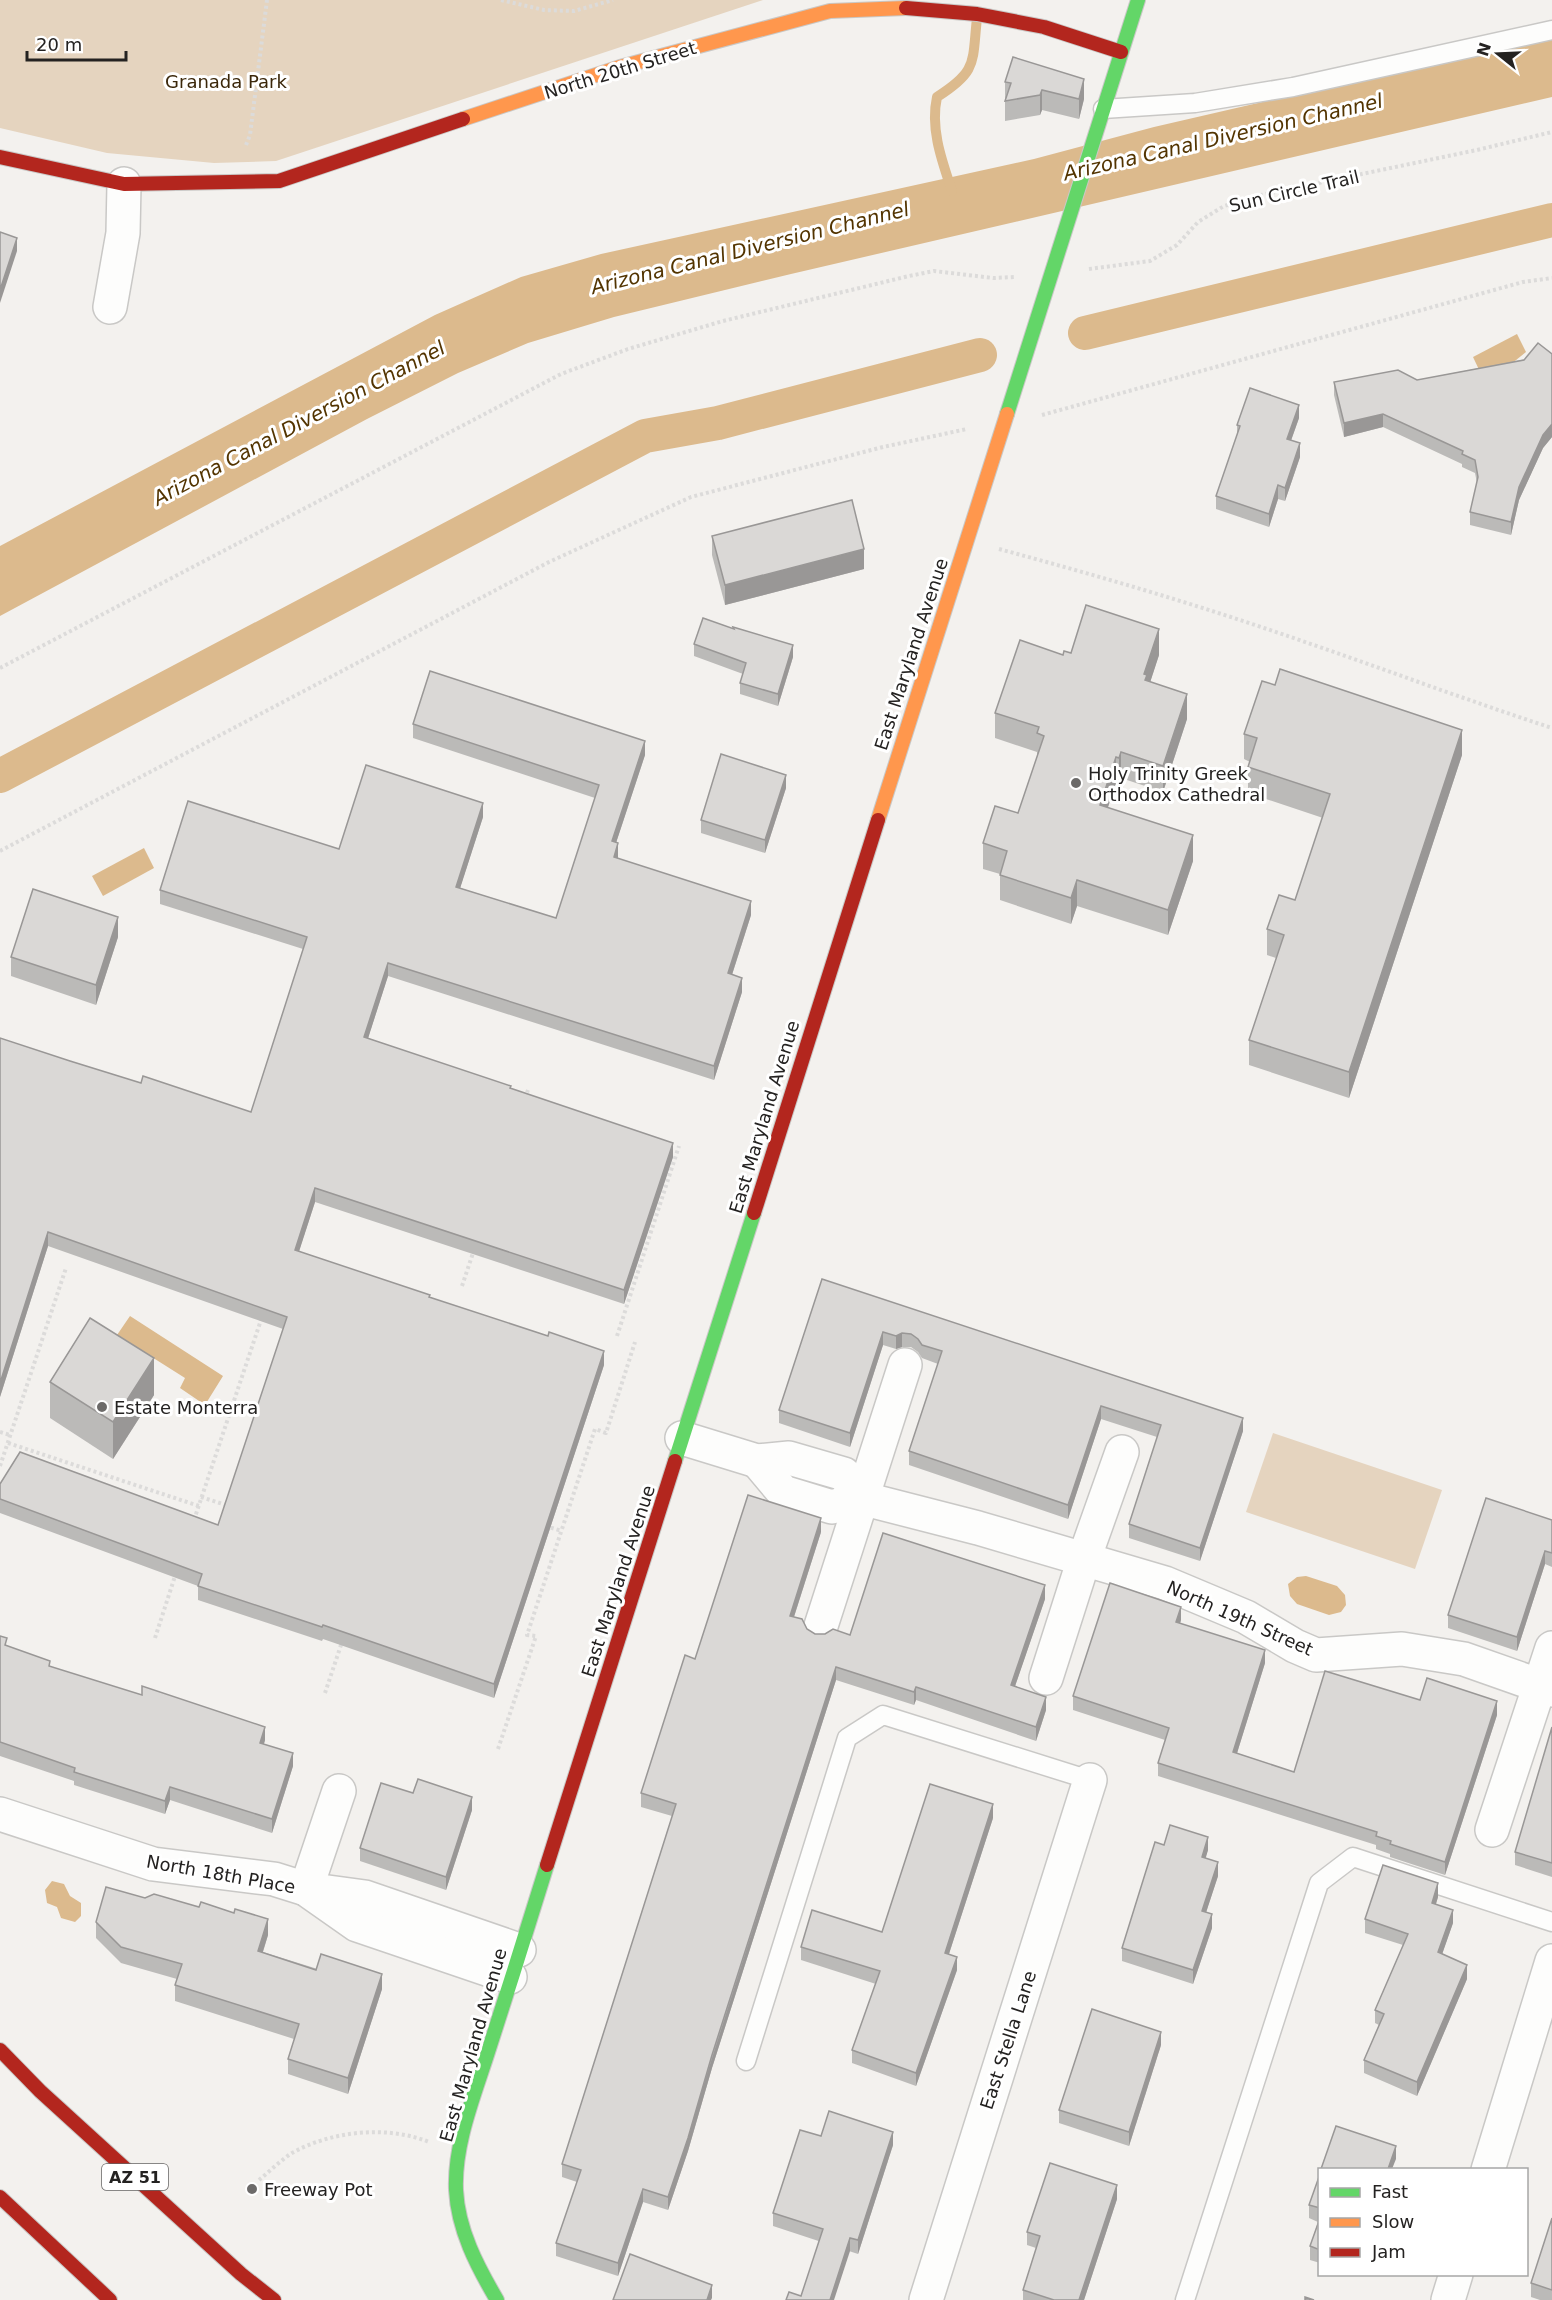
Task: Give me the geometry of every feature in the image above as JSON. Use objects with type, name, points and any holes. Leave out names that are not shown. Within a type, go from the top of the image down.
[{"type":"main road","name":"East Maryland Avenue","points":[[497,2300],[470,2249],[460,2220],[456,2187],[466,2122],[1138,0]]},
{"type":"main road","name":"North 20th Street","points":[[0,157],[124,184],[279,181],[620,67],[830,11],[905,8],[977,14],[1044,27],[1121,52]]},
{"type":"main road","name":"AZ 51","points":[[0,2050],[40,2091],[241,2274],[274,2300]]},
{"type":"main road","points":[[0,2197],[110,2300]]},
{"type":"street","points":[[110,307],[123,233],[124,184]]},
{"type":"street","points":[[820,1629],[905,1365]]},
{"type":"street","points":[[682,1438],[757,1461],[789,1458],[844,1474],[861,1498]]},
{"type":"street","points":[[1046,1678],[1084,1559],[1122,1452]]},
{"type":"street","name":"North 19th Street","points":[[861,1498],[978,1528],[1165,1583],[1246,1617],[1295,1646],[1316,1655],[1402,1649],[1464,1659],[1546,1688]]},
{"type":"street","points":[[1492,1830],[1546,1688],[1552,1648]]},
{"type":"street","name":"East Stella Lane","points":[[926,2300],[1090,1780]]},
{"type":"street","name":"North 18th Place","points":[[306,1889],[339,1791]]},
{"type":"street","name":"North 18th Place","points":[[0,1814],[153,1864],[274,1879],[515,1964]]},
{"type":"street","points":[[1488,2168],[1552,1961]]},
{"type":"street","points":[[1448,2300],[1455,2276]]},
{"type":"lane","points":[[1103,109],[1195,103],[1293,87],[1552,30]]},
{"type":"lane","points":[[746,2061],[847,1738],[883,1715],[1090,1780]]},
{"type":"lane","points":[[1185,2300],[1319,1883],[1353,1857],[1552,1922]]},
{"type":"path","points":[[246,145],[251,125],[267,0]]},
{"type":"path","points":[[501,0],[544,10],[574,11],[613,0]]},
{"type":"path","name":"Sun Circle Trail","points":[[0,669],[561,374],[628,349],[723,321],[934,271],[993,278],[1050,275],[1150,261],[1177,244],[1198,222],[1224,206],[1261,195],[1552,132]]},
{"type":"path","points":[[1054,412],[1523,282],[1552,278]]},
{"type":"path","points":[[0,851],[549,562],[692,497],[774,474],[958,430]]},
{"type":"path","points":[[966,540],[1118,581],[1253,624],[1552,728]]},
{"type":"path","points":[[524,1101],[528,1090]]},
{"type":"path","points":[[617,1336],[679,1146]]},
{"type":"path","points":[[641,1226],[652,1229]]},
{"type":"path","points":[[462,1286],[477,1243]]},
{"type":"path","points":[[0,1466],[66,1268]]},
{"type":"path","points":[[191,1528],[263,1314]]},
{"type":"path","points":[[498,1749],[536,1636],[527,1635],[595,1429],[606,1432],[635,1342]]},
{"type":"path","points":[[0,1432],[10,1435]]},
{"type":"path","points":[[8,1443],[199,1506]]},
{"type":"path","points":[[201,1497],[234,1508]]},
{"type":"path","points":[[540,1524],[562,1531]]},
{"type":"path","points":[[155,1638],[177,1572]]},
{"type":"path","points":[[325,1693],[344,1639]]},
{"type":"path","points":[[260,2180],[291,2154],[324,2138],[380,2132],[420,2139],[460,2155]]},
{"type":"green space","name":"Granada Park","points":[[0,0],[763,0],[276,161],[214,163],[107,153],[0,128]]},
{"type":"green space","points":[[1273,1433],[1442,1490],[1415,1569],[1246,1512]]},
{"type":"water","name":"Arizona Canal Diversion Channel","points":[[1552,35],[1552,97],[791,274],[614,317],[528,343],[458,373],[367,419],[0,616],[0,546],[435,315],[521,277],[601,254],[1034,159],[1154,127]]},
{"type":"water","points":[[1517,334],[1526,352],[1500,373],[1482,376],[1473,357]]},
{"type":"water","points":[[144,848],[154,868],[103,896],[92,876]]},
{"type":"water","points":[[130,1316],[223,1376],[205,1405],[180,1388],[185,1378],[117,1335]]},
{"type":"water","points":[[1306,1576],[1337,1586],[1345,1595],[1346,1605],[1341,1612],[1329,1615],[1297,1604],[1290,1596],[1288,1584],[1297,1577]]},
{"type":"water","points":[[52,1881],[64,1884],[70,1896],[81,1903],[81,1916],[75,1922],[61,1918],[57,1907],[47,1903],[45,1890]]},
{"type":"building","points":[[1013,57],[1084,79],[1079,99],[1042,90],[1040,95],[1005,101],[1011,83],[1005,82]]},
{"type":"building","points":[[0,232],[17,238],[0,290]]},
{"type":"building","points":[[1538,343],[1552,354],[1552,424],[1543,435],[1519,487],[1511,522],[1470,512],[1478,477],[1475,460],[1462,454],[1463,451],[1383,414],[1344,423],[1334,382],[1398,370],[1417,380],[1524,360]]},
{"type":"building","points":[[1250,388],[1299,405],[1287,439],[1300,443],[1285,488],[1278,485],[1269,514],[1216,496],[1240,426],[1237,425]]},
{"type":"building","points":[[852,500],[864,549],[725,585],[712,536]]},
{"type":"building","name":"Holy Trinity Greek Orthodox Cathedral","points":[[1086,605],[1159,629],[1144,674],[1147,675],[1145,680],[1187,694],[1163,766],[1121,752],[1119,758],[1116,757],[1100,805],[1193,835],[1168,910],[1077,880],[1071,898],[1000,875],[1007,851],[983,843],[995,806],[1018,813],[1044,736],[1037,733],[1039,727],[995,713],[1020,640],[1063,655],[1064,651],[1071,653]]},
{"type":"building","points":[[703,618],[793,645],[778,694],[740,683],[746,663],[694,644]]},
{"type":"building","points":[[1280,669],[1462,730],[1349,1072],[1249,1040],[1284,935],[1267,929],[1279,895],[1295,900],[1330,794],[1248,767],[1257,738],[1244,734],[1262,681],[1275,685]]},
{"type":"building","points":[[430,671],[645,741],[612,841],[618,843],[614,857],[751,901],[728,973],[742,978],[714,1066],[388,963],[364,1037],[673,1143],[624,1290],[315,1188],[295,1250],[548,1336],[549,1332],[604,1351],[494,1684],[323,1625],[322,1627],[198,1586],[202,1574],[0,1499],[0,1484],[20,1452],[218,1525],[287,1317],[48,1232],[0,1383],[0,1038],[141,1083],[143,1076],[251,1112],[307,937],[160,890],[188,801],[339,849],[366,765],[483,803],[456,887],[556,918],[599,785],[413,724]]},
{"type":"building","points":[[721,754],[786,775],[765,840],[701,820]]},
{"type":"building","points":[[33,889],[118,917],[96,985],[11,957]]},
{"type":"building","points":[[822,1279],[1243,1418],[1200,1548],[1129,1524],[1161,1425],[1101,1406],[1068,1505],[909,1451],[942,1351],[922,1345],[911,1334],[902,1333],[896,1336],[883,1332],[850,1433],[779,1410]]},
{"type":"building","points":[[90,1318],[154,1358],[113,1422],[50,1382]]},
{"type":"building","points":[[748,1495],[821,1518],[790,1616],[802,1619],[807,1629],[815,1634],[825,1634],[833,1629],[850,1635],[883,1533],[1045,1585],[1011,1685],[1046,1697],[1036,1727],[916,1687],[914,1692],[836,1667],[668,2197],[643,2189],[618,2263],[556,2243],[581,2170],[562,2164],[676,1804],[641,1793],[685,1655],[695,1659]]},
{"type":"building","points":[[1486,1498],[1552,1520],[1552,1553],[1545,1551],[1517,1637],[1448,1615]]},
{"type":"building","points":[[1110,1583],[1181,1607],[1176,1622],[1265,1650],[1233,1752],[1294,1772],[1325,1671],[1420,1700],[1427,1678],[1497,1701],[1445,1862],[1390,1844],[1391,1841],[1376,1836],[1377,1832],[1158,1763],[1169,1728],[1073,1696]]},
{"type":"building","points":[[0,1636],[7,1638],[5,1645],[50,1661],[49,1666],[142,1695],[142,1686],[265,1727],[260,1743],[293,1753],[272,1819],[170,1787],[165,1801],[74,1772],[75,1768],[0,1742]]},
{"type":"building","points":[[1552,1727],[1552,1863],[1515,1852]]},
{"type":"building","points":[[418,1779],[472,1797],[446,1877],[360,1848],[381,1783],[413,1793]]},
{"type":"building","points":[[930,1784],[993,1804],[945,1953],[957,1957],[916,2073],[852,2050],[880,1971],[801,1947],[812,1910],[882,1932]]},
{"type":"building","points":[[1170,1825],[1208,1837],[1202,1857],[1218,1862],[1202,1911],[1212,1914],[1193,1970],[1122,1948],[1155,1842],[1164,1845]]},
{"type":"building","points":[[1383,1865],[1438,1883],[1432,1903],[1453,1910],[1438,1952],[1467,1965],[1417,2082],[1364,2060],[1384,2014],[1375,2010],[1408,1934],[1365,1919]]},
{"type":"building","points":[[106,1887],[145,1898],[154,1894],[199,1907],[201,1902],[234,1913],[235,1909],[268,1919],[258,1951],[316,1970],[321,1954],[382,1974],[348,2078],[288,2059],[299,2024],[175,1985],[182,1964],[121,1947],[96,1922]]},
{"type":"building","points":[[1092,2009],[1161,2032],[1129,2132],[1059,2110]]},
{"type":"building","points":[[829,2111],[893,2132],[858,2240],[850,2238],[830,2300],[786,2300],[789,2292],[801,2296],[823,2229],[773,2213],[800,2130],[821,2136]]},
{"type":"building","points":[[1336,2126],[1396,2146],[1388,2168],[1321,2168]]},
{"type":"building","points":[[1050,2163],[1117,2185],[1079,2300],[1054,2300],[1023,2290],[1040,2236],[1027,2232]]},
{"type":"building","points":[[1318,2180],[1318,2207],[1309,2205]]},
{"type":"building","points":[[1552,2218],[1552,2290],[1531,2283]]},
{"type":"building","points":[[1318,2224],[1318,2249],[1310,2246]]},
{"type":"building","points":[[630,2254],[712,2285],[707,2300],[613,2300]]},
{"type":"waterway","points":[[952,191],[938,145],[935,109],[937,97],[960,80],[970,65],[977,18]]},
{"type":"waterway","points":[[1085,333],[1552,220]]},
{"type":"waterway","points":[[0,776],[645,436],[718,423],[980,355]]},
{"type":"traffic: fast","points":[[1007,414],[1138,0]]},
{"type":"traffic: fast","points":[[675,1461],[754,1213]]},
{"type":"traffic: fast","points":[[497,2300],[476,2261],[460,2219],[456,2190],[458,2155],[471,2103],[547,1865]]},
{"type":"traffic: slow","points":[[463,119],[620,67],[830,11],[906,8]]},
{"type":"traffic: slow","points":[[878,820],[1007,414]]},
{"type":"traffic: jam","points":[[906,8],[977,14],[1044,27],[1121,52]]},
{"type":"traffic: jam","points":[[0,157],[124,184],[279,181],[463,119]]},
{"type":"traffic: jam","points":[[754,1213],[878,820]]},
{"type":"traffic: jam","points":[[547,1865],[675,1461]]},
{"type":"traffic: jam","points":[[0,2050],[40,2091],[241,2274],[274,2300]]},
{"type":"traffic: jam","points":[[0,2197],[110,2300]]},
{"type":"place","name":"Holy Trinity Greek Orthodox Cathedral","points":[[1076,783]]},
{"type":"place","name":"Estate Monterra","points":[[102,1407]]},
{"type":"place","name":"Freeway Pot","points":[[252,2189]]}]
